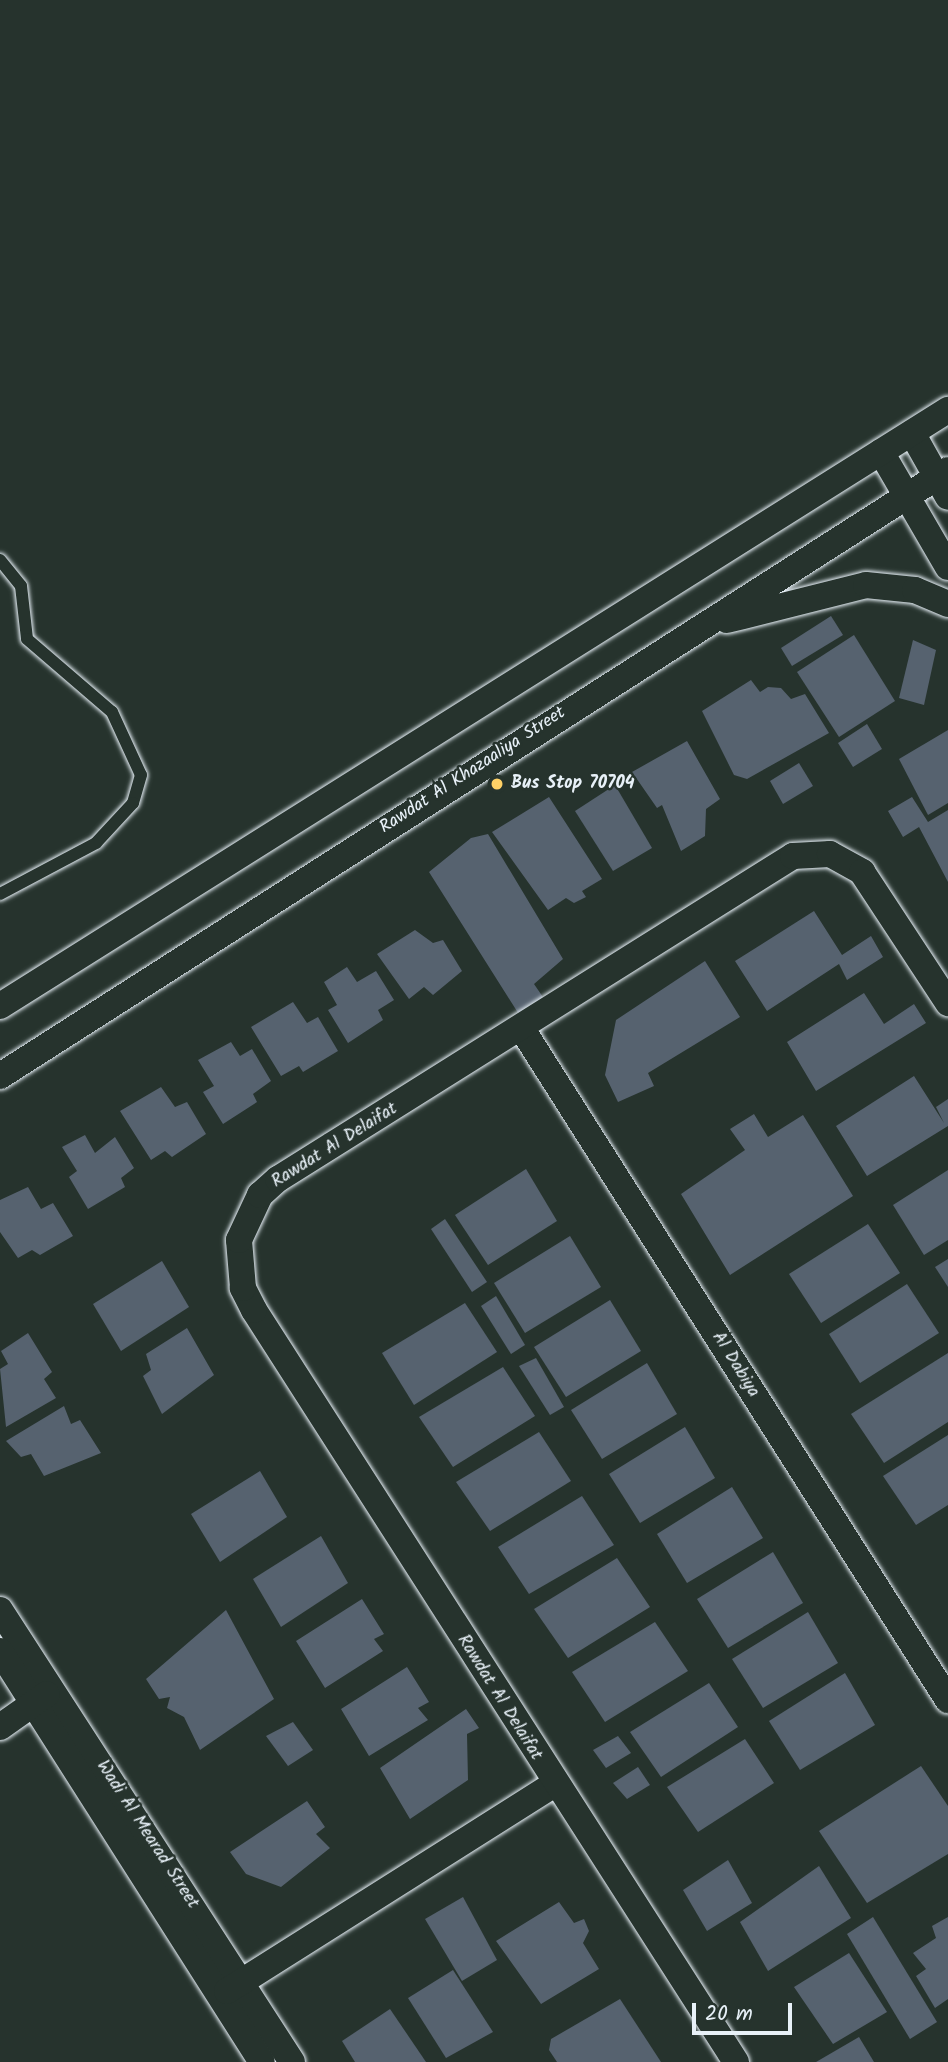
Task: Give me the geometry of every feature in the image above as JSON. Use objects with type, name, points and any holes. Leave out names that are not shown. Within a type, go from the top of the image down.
[{"type":"street","points":[[0,1006],[948,410]]},
{"type":"street","points":[[912,433],[944,481]]},
{"type":"street","points":[[881,452],[948,567]]},
{"type":"street","name":"Rawdat Al Khazaaliya Street","points":[[0,1076],[689,633],[907,496],[944,481]]},
{"type":"street","points":[[689,633],[866,585],[915,590],[948,604]]},
{"type":"street","name":"Rawdat Al Delaifat","points":[[736,2062],[554,1784],[254,1310],[238,1264],[247,1217],[278,1179],[522,1030],[776,864],[811,852],[839,857],[862,873],[948,1003]]},
{"type":"street","name":"Al Dabiya","points":[[522,1030],[948,1700]]},
{"type":"street","name":"Wadi Al Mearad Street","points":[[0,1610],[44,1696],[230,1989],[292,2062]]},
{"type":"street","name":"Wadi Al Mearad Street","points":[[0,1651],[44,1696]]},
{"type":"street","points":[[0,1727],[44,1696]]},
{"type":"street","points":[[230,1989],[554,1784]]},
{"type":"street","name":"Wadi Al Mearad Street","points":[[230,1989],[262,2062]]},
{"type":"lane","points":[[0,560],[21,586],[27,639],[112,712],[141,775],[133,803],[96,843],[0,894]]},
{"type":"building","points":[[831,616],[843,635],[792,666],[781,648]]},
{"type":"building","points":[[854,635],[895,701],[839,737],[797,672]]},
{"type":"building","points":[[913,640],[936,650],[924,705],[899,698]]},
{"type":"building","points":[[751,680],[760,692],[768,687],[781,688],[791,699],[805,694],[829,733],[747,779],[734,775],[702,711]]},
{"type":"building","points":[[867,724],[882,749],[853,767],[838,743]]},
{"type":"building","points":[[948,730],[948,803],[928,815],[899,759]]},
{"type":"building","points":[[687,741],[720,799],[706,809],[705,836],[681,851],[662,805],[657,808],[632,772]]},
{"type":"building","points":[[799,763],[813,786],[783,804],[770,781]]},
{"type":"building","points":[[615,785],[652,848],[613,871],[575,811]]},
{"type":"building","points":[[549,797],[602,879],[582,891],[586,897],[574,903],[566,898],[548,910],[492,832]]},
{"type":"building","points":[[912,797],[928,822],[948,810],[948,882],[919,827],[903,837],[888,811]]},
{"type":"building","points":[[488,834],[563,959],[534,984],[547,1003],[520,1016],[429,872],[471,838]]},
{"type":"building","points":[[814,911],[842,955],[871,936],[883,957],[847,980],[839,964],[767,1011],[735,961]]},
{"type":"building","points":[[415,930],[433,943],[443,940],[462,971],[433,995],[424,987],[409,999],[377,954]]},
{"type":"building","points":[[705,961],[740,1017],[648,1073],[654,1086],[618,1102],[605,1075],[616,1020]]},
{"type":"building","points":[[347,967],[357,982],[376,971],[394,1000],[378,1010],[383,1020],[348,1043],[328,1010],[337,1005],[324,982]]},
{"type":"building","points":[[864,993],[884,1024],[914,1004],[926,1023],[816,1091],[787,1042]]},
{"type":"building","points":[[293,1002],[307,1023],[318,1017],[338,1051],[303,1072],[299,1066],[281,1076],[251,1027]]},
{"type":"building","points":[[231,1042],[240,1056],[252,1049],[271,1081],[253,1094],[257,1102],[223,1124],[203,1092],[214,1086],[198,1060]]},
{"type":"building","points":[[914,1076],[944,1123],[936,1107],[948,1099],[948,1126],[867,1176],[836,1126]]},
{"type":"building","points":[[161,1087],[175,1107],[187,1102],[206,1134],[172,1157],[165,1151],[151,1160],[120,1111]]},
{"type":"building","points":[[754,1114],[768,1137],[803,1115],[853,1196],[730,1275],[681,1194],[745,1150],[730,1129]]},
{"type":"building","points":[[85,1135],[95,1153],[115,1137],[134,1168],[121,1178],[125,1187],[88,1209],[69,1177],[77,1171],[62,1147]]},
{"type":"building","points":[[526,1169],[557,1221],[488,1265],[455,1215]]},
{"type":"building","points":[[948,1170],[948,1240],[924,1255],[893,1205]]},
{"type":"building","points":[[28,1187],[41,1209],[53,1203],[73,1236],[40,1255],[32,1250],[18,1258],[0,1232],[0,1200]]},
{"type":"building","points":[[445,1219],[487,1282],[472,1292],[431,1229]]},
{"type":"building","points":[[868,1224],[900,1273],[821,1323],[789,1274]]},
{"type":"building","points":[[570,1236],[601,1287],[525,1333],[494,1283]]},
{"type":"building","points":[[948,1259],[948,1287],[935,1267]]},
{"type":"building","points":[[162,1261],[189,1307],[121,1351],[93,1304]]},
{"type":"building","points":[[907,1284],[939,1333],[860,1383],[829,1334]]},
{"type":"building","points":[[496,1296],[525,1345],[511,1354],[481,1306]]},
{"type":"building","points":[[610,1300],[641,1351],[566,1397],[534,1347]]},
{"type":"building","points":[[465,1303],[497,1352],[414,1405],[382,1353]]},
{"type":"building","points":[[187,1328],[214,1375],[162,1414],[143,1376],[151,1370],[146,1354]]},
{"type":"building","points":[[28,1333],[52,1372],[44,1379],[56,1398],[6,1427],[0,1369],[8,1364],[1,1351]]},
{"type":"building","points":[[948,1353],[948,1422],[884,1463],[851,1414]]},
{"type":"building","points":[[536,1358],[564,1407],[550,1415],[519,1366]]},
{"type":"building","points":[[647,1363],[677,1414],[602,1459],[571,1410]]},
{"type":"building","points":[[503,1367],[535,1416],[453,1467],[419,1417]]},
{"type":"building","points":[[64,1406],[71,1424],[80,1420],[101,1453],[44,1476],[31,1454],[21,1457],[6,1441]]},
{"type":"building","points":[[685,1427],[715,1478],[640,1523],[609,1474]]},
{"type":"building","points":[[539,1432],[571,1481],[490,1531],[456,1482]]},
{"type":"building","points":[[948,1435],[948,1505],[916,1525],[883,1476]]},
{"type":"building","points":[[260,1471],[287,1517],[220,1562],[191,1514]]},
{"type":"building","points":[[732,1487],[763,1538],[687,1583],[657,1534]]},
{"type":"building","points":[[582,1496],[614,1545],[529,1594],[498,1547]]},
{"type":"building","points":[[321,1536],[348,1583],[281,1627],[253,1579]]},
{"type":"building","points":[[773,1552],[803,1603],[728,1648],[697,1599]]},
{"type":"building","points":[[617,1558],[650,1607],[568,1658],[534,1609]]},
{"type":"building","points":[[362,1599],[384,1634],[374,1639],[383,1651],[325,1688],[296,1641]]},
{"type":"building","points":[[226,1610],[274,1699],[200,1750],[184,1717],[167,1708],[170,1697],[159,1699],[146,1679]]},
{"type":"building","points":[[808,1612],[838,1663],[763,1708],[732,1659]]},
{"type":"building","points":[[655,1622],[688,1671],[605,1722],[572,1672]]},
{"type":"building","points":[[407,1667],[429,1702],[418,1708],[428,1720],[369,1756],[341,1709]]},
{"type":"building","points":[[845,1673],[875,1725],[800,1770],[769,1721]]},
{"type":"building","points":[[709,1683],[738,1727],[661,1777],[630,1732]]},
{"type":"building","points":[[466,1709],[479,1728],[467,1734],[468,1780],[410,1819],[380,1768]]},
{"type":"building","points":[[293,1722],[313,1750],[288,1766],[266,1736]]},
{"type":"building","points":[[618,1736],[631,1753],[606,1768],[593,1750]]},
{"type":"building","points":[[745,1739],[774,1783],[698,1832],[667,1787]]},
{"type":"building","points":[[921,1766],[948,1806],[948,1854],[867,1903],[819,1831]]},
{"type":"building","points":[[638,1767],[650,1785],[627,1799],[613,1783]]},
{"type":"building","points":[[307,1801],[325,1827],[316,1834],[330,1848],[281,1887],[246,1874],[230,1852]]},
{"type":"building","points":[[728,1860],[752,1903],[707,1931],[683,1890]]},
{"type":"building","points":[[819,1866],[851,1918],[768,1971],[740,1922]]},
{"type":"building","points":[[463,1897],[497,1960],[462,1981],[425,1919]]},
{"type":"building","points":[[559,1902],[574,1923],[584,1919],[589,1931],[583,1943],[599,1969],[541,2004],[496,1941]]},
{"type":"building","points":[[873,1917],[937,2022],[910,2039],[847,1934]]},
{"type":"building","points":[[948,1917],[948,1999],[935,2008],[916,1976],[926,1969],[913,1953],[936,1938],[932,1926]]},
{"type":"building","points":[[849,1953],[887,2012],[833,2044],[794,1987]]},
{"type":"building","points":[[453,1970],[493,2032],[446,2058],[408,1998]]},
{"type":"building","points":[[620,1999],[661,2062],[557,2062],[549,2050],[551,2039]]},
{"type":"building","points":[[390,2009],[426,2062],[355,2062],[342,2041]]},
{"type":"building","points":[[859,2037],[874,2062],[816,2062]]},
{"type":"place","name":"Bus Stop 70704","points":[[497,784]]}]
